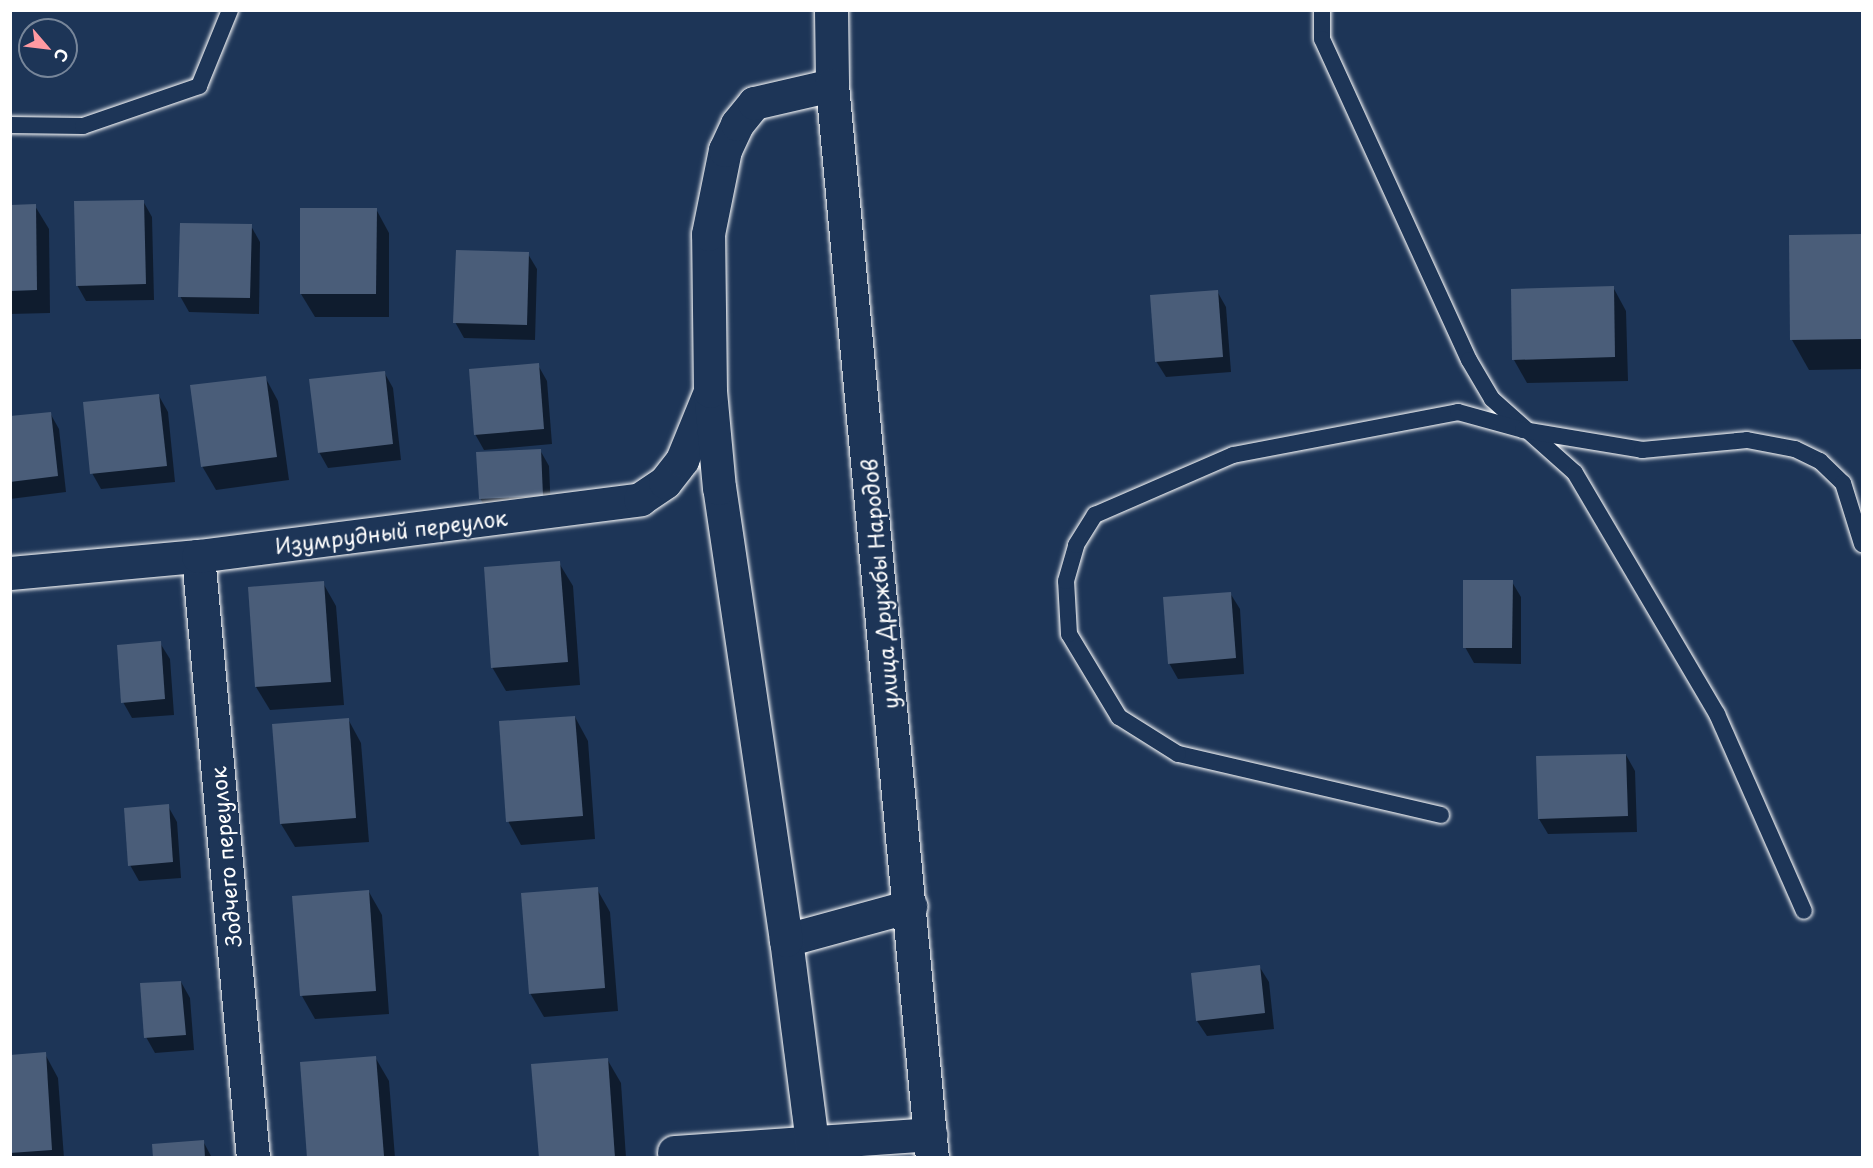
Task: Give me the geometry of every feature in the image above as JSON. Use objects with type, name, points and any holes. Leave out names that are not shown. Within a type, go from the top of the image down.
[{"type":"street","name":"улица Дружбы Народов","points":[[831,10],[832,85],[931,1146]]},
{"type":"street","points":[[813,1150],[786,940],[719,488],[710,391],[708,234],[725,150],[737,124],[754,103],[832,85]]},
{"type":"street","name":"Изумрудный переулок","points":[[10,573],[198,556],[640,499],[665,482],[681,460],[710,391]]},
{"type":"street","name":"Зодчего переулок","points":[[198,556],[253,1158]]},
{"type":"street","points":[[786,940],[910,906]]},
{"type":"street","points":[[674,1152],[931,1146]]},
{"type":"lane","points":[[10,125],[83,126],[199,86],[230,10]]},
{"type":"lane","points":[[1322,10],[1322,39],[1469,360],[1492,399],[1523,430],[1575,473],[1718,714],[1804,911]]},
{"type":"lane","points":[[1441,815],[1189,757],[1119,717],[1096,684],[1069,634],[1066,581],[1076,545],[1095,515],[1233,455],[1458,412],[1523,430],[1642,450],[1747,440],[1795,449],[1820,461],[1843,483],[1863,544]]},
{"type":"building","points":[[144,200],[146,284],[76,286],[74,201]]},
{"type":"building","points":[[36,204],[37,290],[10,291],[10,205]]},
{"type":"building","points":[[300,208],[377,208],[376,294],[300,294]]},
{"type":"building","points":[[180,223],[252,224],[250,298],[178,297]]},
{"type":"building","points":[[1862,234],[1862,339],[1790,340],[1789,235]]},
{"type":"building","points":[[456,250],[529,252],[527,325],[453,323]]},
{"type":"building","points":[[1614,286],[1615,357],[1512,360],[1511,289]]},
{"type":"building","points":[[1218,290],[1223,357],[1155,362],[1150,295]]},
{"type":"building","points":[[539,363],[544,429],[474,435],[469,369]]},
{"type":"building","points":[[385,371],[393,444],[318,453],[309,379]]},
{"type":"building","points":[[266,376],[277,457],[201,467],[190,385]]},
{"type":"building","points":[[159,394],[167,466],[90,474],[83,402]]},
{"type":"building","points":[[51,412],[58,476],[10,482],[10,416]]},
{"type":"building","points":[[541,449],[543,496],[479,499],[476,452]]},
{"type":"building","points":[[560,561],[568,662],[491,668],[484,567]]},
{"type":"building","points":[[1463,580],[1513,580],[1512,648],[1463,648]]},
{"type":"building","points":[[324,581],[331,682],[255,687],[248,587]]},
{"type":"building","points":[[1231,592],[1236,658],[1168,664],[1163,597]]},
{"type":"building","points":[[161,641],[165,699],[121,703],[117,645]]},
{"type":"building","points":[[575,716],[583,816],[506,822],[499,721]]},
{"type":"building","points":[[349,718],[356,818],[280,824],[272,724]]},
{"type":"building","points":[[1626,754],[1628,816],[1538,819],[1536,756]]},
{"type":"building","points":[[169,804],[173,862],[128,866],[124,808]]},
{"type":"building","points":[[598,887],[605,988],[529,994],[521,893]]},
{"type":"building","points":[[369,890],[376,991],[300,996],[292,896]]},
{"type":"building","points":[[1260,965],[1265,1013],[1196,1021],[1191,973]]},
{"type":"building","points":[[181,981],[186,1035],[144,1038],[140,983]]},
{"type":"building","points":[[46,1052],[52,1150],[10,1153],[10,1055]]},
{"type":"building","points":[[376,1056],[384,1156],[307,1158],[300,1062]]},
{"type":"building","points":[[608,1058],[615,1158],[539,1158],[531,1064]]},
{"type":"building","points":[[204,1140],[205,1158],[153,1158],[152,1144]]}]
